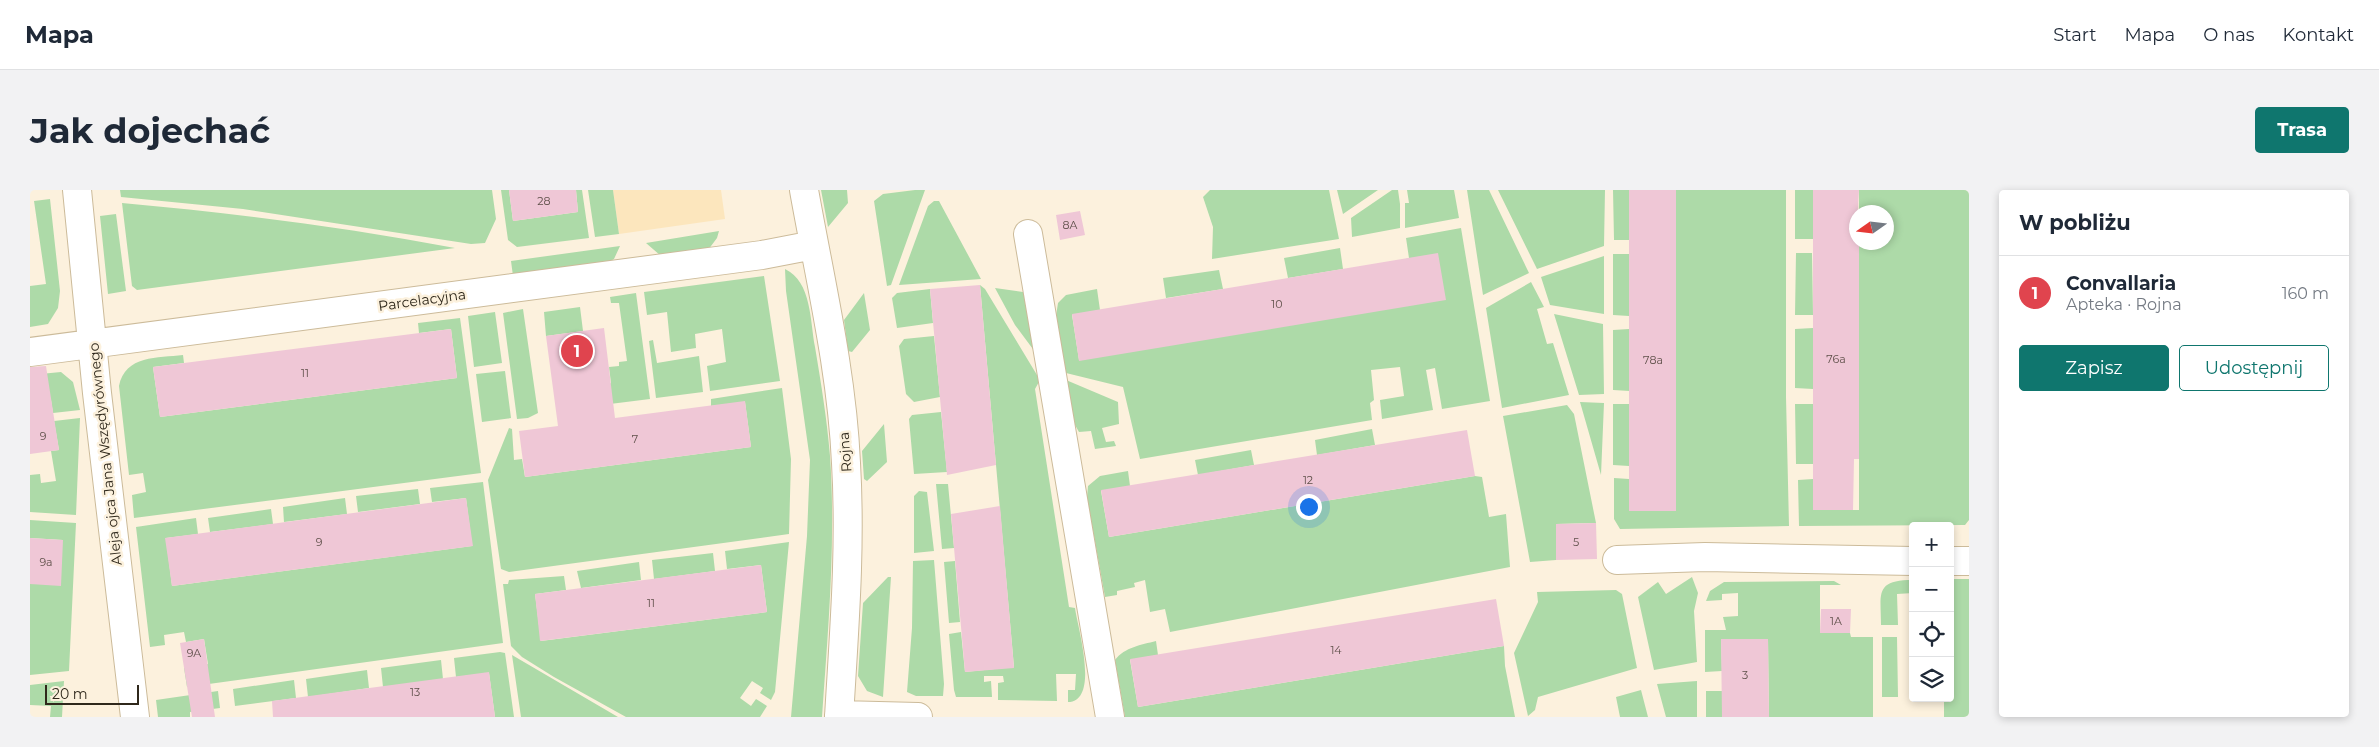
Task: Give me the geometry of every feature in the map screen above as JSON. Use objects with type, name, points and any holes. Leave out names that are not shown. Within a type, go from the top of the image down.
[{"type":"street","name":"Aleja ojca Jana Wszędyrównego","points":[[77,190],[92,344],[135,717]]},
{"type":"street","name":"Rojna","points":[[804,190],[838,385],[846,463],[847,592],[839,716]]},
{"type":"street","points":[[1028,234],[1110,717]]},
{"type":"street","name":"Parcelacyjna","points":[[30,352],[762,255],[814,245]]},
{"type":"street","points":[[1617,560],[1705,557],[1909,561]]},
{"type":"street","points":[[1954,561],[1969,561]]},
{"type":"street","points":[[839,716],[918,717]]},
{"type":"shaded area","points":[[613,190],[721,190],[725,219],[619,234]]},
{"type":"green space","points":[[120,190],[492,190],[496,219],[485,243],[471,244],[243,209],[121,197]]},
{"type":"green space","points":[[501,190],[509,190],[513,221],[578,212],[576,190],[582,190],[589,238],[517,247],[508,240]]},
{"type":"green space","points":[[588,190],[613,190],[619,234],[595,237]]},
{"type":"green space","points":[[821,190],[847,190],[848,203],[828,227]]},
{"type":"green space","points":[[925,190],[891,285],[887,286],[874,201],[883,194]]},
{"type":"green space","points":[[1210,190],[1329,190],[1339,239],[1212,259],[1213,227],[1203,197]]},
{"type":"green space","points":[[1337,190],[1378,190],[1343,214]]},
{"type":"green space","points":[[1392,190],[1398,190],[1400,228],[1352,237],[1351,218]]},
{"type":"green space","points":[[1407,190],[1454,190],[1459,218],[1405,228],[1405,203],[1409,203]]},
{"type":"green space","points":[[1467,190],[1489,190],[1529,273],[1483,295]]},
{"type":"green space","points":[[1498,190],[1605,190],[1604,246],[1537,269]]},
{"type":"green space","points":[[1613,190],[1629,190],[1629,240],[1614,240]]},
{"type":"green space","points":[[1676,190],[1786,190],[1786,397],[1789,526],[1620,529],[1614,519],[1614,478],[1629,479],[1630,511],[1676,511]]},
{"type":"green space","points":[[1795,190],[1813,190],[1813,239],[1795,239]]},
{"type":"green space","points":[[1859,190],[1969,190],[1969,520],[1965,525],[1954,525],[1954,522],[1909,522],[1909,525],[1799,526],[1798,480],[1813,479],[1813,510],[1859,510],[1859,250],[1894,250],[1894,205],[1859,205]]},
{"type":"green space","points":[[50,199],[60,291],[58,308],[48,324],[30,327],[30,286],[46,284],[34,201]]},
{"type":"green space","points":[[934,201],[939,201],[981,279],[899,285],[928,206]]},
{"type":"green space","points":[[122,203],[289,221],[455,248],[137,290],[132,286]]},
{"type":"green space","points":[[116,214],[126,291],[108,294],[100,216]]},
{"type":"green space","points":[[1461,228],[1490,401],[1442,409],[1435,368],[1426,370],[1433,410],[1382,419],[1380,400],[1404,396],[1400,367],[1371,370],[1374,400],[1370,403],[1372,420],[1140,459],[1123,387],[1066,373],[1056,316],[1058,303],[1066,295],[1097,289],[1100,310],[1072,315],[1079,360],[1409,258],[1406,238]]},
{"type":"green space","points":[[719,231],[717,238],[708,250],[661,256],[646,243]]},
{"type":"green space","points":[[620,246],[614,259],[607,263],[513,276],[511,261]]},
{"type":"green space","points":[[1340,248],[1343,269],[1288,278],[1284,258]]},
{"type":"green space","points":[[1796,253],[1812,253],[1813,315],[1795,315]]},
{"type":"green space","points":[[1613,254],[1629,254],[1629,316],[1613,315]]},
{"type":"green space","points":[[1604,256],[1604,314],[1550,305],[1541,277]]},
{"type":"green space","points":[[785,269],[794,275],[800,283],[808,303],[824,401],[830,456],[832,554],[822,717],[791,717],[807,536],[810,460],[786,291]]},
{"type":"green space","points":[[1219,270],[1223,289],[1166,298],[1163,278]]},
{"type":"green space","points":[[764,276],[780,381],[710,391],[707,366],[726,362],[722,329],[695,334],[696,348],[671,352],[667,312],[647,315],[644,292]]},
{"type":"green space","points":[[1531,282],[1544,307],[1537,309],[1547,344],[1553,343],[1569,395],[1502,408],[1486,308]]},
{"type":"green space","points":[[980,285],[985,289],[1040,380],[1035,389],[1069,607],[1075,608],[1085,662],[1083,690],[1078,699],[1068,702],[1068,690],[1075,690],[1076,674],[1056,674],[1057,701],[998,700],[998,683],[1004,682],[1003,676],[984,676],[984,682],[991,681],[992,697],[956,697],[954,690],[949,634],[961,632],[965,672],[1014,667]]},
{"type":"green space","points":[[995,288],[1030,293],[1041,360],[1015,325]]},
{"type":"green space","points":[[930,289],[933,323],[897,328],[892,298],[897,293]]},
{"type":"green space","points":[[636,293],[650,399],[578,408],[611,383],[609,367],[619,366],[619,362],[627,361],[619,303],[611,303],[610,297]]},
{"type":"green space","points":[[864,293],[870,330],[852,352],[848,351],[844,320]]},
{"type":"green space","points":[[580,307],[583,331],[546,336],[544,312]]},
{"type":"green space","points":[[523,309],[538,413],[528,418],[517,419],[503,313]]},
{"type":"green space","points":[[495,312],[502,363],[474,367],[468,316]]},
{"type":"green space","points":[[1554,314],[1603,324],[1604,394],[1579,395]]},
{"type":"green space","points":[[460,318],[481,473],[134,518],[132,495],[146,492],[143,473],[129,475],[119,386],[122,376],[135,363],[153,358],[183,355],[184,363],[153,367],[160,417],[457,378],[451,329],[419,333],[418,323]]},
{"type":"green space","points":[[1813,328],[1813,389],[1795,388],[1795,329]]},
{"type":"green space","points":[[1629,329],[1630,391],[1613,390],[1613,330]]},
{"type":"green space","points":[[934,336],[940,397],[914,402],[906,394],[899,346],[904,339]]},
{"type":"green space","points":[[653,340],[657,363],[699,356],[703,392],[656,398],[649,341]]},
{"type":"green space","points":[[505,371],[511,418],[482,422],[476,374]]},
{"type":"green space","points":[[61,372],[73,382],[80,410],[53,413],[51,400],[30,375]]},
{"type":"green space","points":[[1066,380],[1118,402],[1119,424],[1102,428],[1106,442],[1114,441],[1116,446],[1095,449],[1091,431],[1079,432],[1075,425]]},
{"type":"green space","points":[[782,388],[791,459],[789,534],[509,572],[501,569],[488,480],[509,428],[512,429],[514,460],[522,459],[525,477],[751,447],[745,402],[711,406],[711,399]]},
{"type":"green space","points":[[1580,402],[1604,403],[1601,475]]},
{"type":"green space","points":[[1613,404],[1630,404],[1629,466],[1613,465]]},
{"type":"green space","points":[[1795,404],[1813,404],[1813,464],[1796,464]]},
{"type":"green space","points":[[1567,405],[1574,414],[1596,523],[1556,524],[1556,560],[1530,562],[1503,416]]},
{"type":"green space","points":[[941,412],[947,472],[914,474],[909,419],[912,415]]},
{"type":"green space","points":[[80,418],[76,515],[30,512],[30,475],[40,474],[41,483],[56,481],[51,451],[59,450],[54,421]]},
{"type":"green space","points":[[884,424],[887,462],[867,481],[864,479],[862,451]]},
{"type":"green space","points":[[1372,429],[1375,445],[1317,455],[1315,440]]},
{"type":"green space","points":[[1251,450],[1254,465],[1198,475],[1195,460]]},
{"type":"green space","points":[[1128,471],[1130,486],[1101,491],[1109,537],[1475,476],[1482,477],[1489,517],[1506,514],[1510,567],[1170,632],[1165,609],[1150,612],[1145,580],[1134,583],[1135,587],[1117,591],[1117,595],[1105,597],[1087,497],[1088,486],[1100,476]]},
{"type":"green space","points":[[483,482],[503,643],[187,687],[184,668],[208,664],[204,639],[186,642],[184,632],[164,635],[165,645],[150,647],[136,527],[196,518],[198,534],[166,538],[172,586],[472,546],[466,498],[432,502],[430,488]]},
{"type":"green space","points":[[936,484],[948,484],[954,548],[942,549]]},
{"type":"green space","points":[[418,489],[420,504],[358,512],[356,496]]},
{"type":"green space","points":[[919,491],[927,492],[934,551],[914,553],[914,496]]},
{"type":"green space","points":[[345,498],[347,514],[284,522],[283,507]]},
{"type":"green space","points":[[271,509],[273,524],[210,532],[208,518]]},
{"type":"green space","points":[[30,520],[76,523],[69,671],[30,675],[30,584],[63,540],[30,538]]},
{"type":"green space","points":[[789,542],[775,692],[771,700],[760,693],[763,688],[752,681],[740,698],[751,706],[756,699],[767,706],[760,717],[626,717],[554,677],[522,657],[511,646],[503,584],[508,584],[509,580],[564,576],[566,590],[535,594],[541,641],[767,612],[761,565],[727,569],[725,551]]},
{"type":"green space","points":[[713,553],[715,571],[654,579],[652,560]]},
{"type":"green space","points":[[934,560],[944,684],[943,696],[916,696],[907,692],[912,628],[913,561]]},
{"type":"green space","points":[[955,561],[960,622],[949,623],[944,562]]},
{"type":"green space","points":[[639,562],[641,580],[581,588],[577,571]]},
{"type":"green space","points":[[888,577],[891,577],[883,697],[867,691],[858,676],[863,603]]},
{"type":"green space","points":[[1692,577],[1698,593],[1694,611],[1697,662],[1654,670],[1638,597],[1658,582],[1666,594]]},
{"type":"green space","points":[[1954,579],[1969,579],[1969,717],[1944,717],[1944,702],[1954,702]]},
{"type":"green space","points":[[1909,580],[1909,593],[1897,594],[1898,625],[1881,625],[1882,591],[1886,586]]},
{"type":"green space","points":[[1834,581],[1841,585],[1820,585],[1820,632],[1850,633],[1851,637],[1873,637],[1873,717],[1769,717],[1768,639],[1721,639],[1722,671],[1705,672],[1705,630],[1726,630],[1723,617],[1738,616],[1738,593],[1722,594],[1722,600],[1706,601],[1710,591],[1724,582]]},
{"type":"green space","points":[[1616,590],[1622,594],[1637,668],[1538,697],[1535,710],[1528,716],[1514,653],[1538,602],[1537,592]]},
{"type":"green space","points":[[1882,637],[1897,637],[1898,697],[1882,697]]},
{"type":"green space","points":[[1156,641],[1158,655],[1130,660],[1138,707],[1504,646],[1505,666],[1515,717],[1125,717],[1115,660],[1128,649]]},
{"type":"green space","points":[[505,653],[514,717],[495,717],[489,673],[456,677],[454,658]]},
{"type":"green space","points":[[512,655],[618,717],[521,717]]},
{"type":"green space","points":[[441,660],[443,679],[383,687],[381,668]]},
{"type":"green space","points":[[367,670],[369,688],[308,697],[306,679]]},
{"type":"green space","points":[[294,680],[296,698],[235,706],[233,689]]},
{"type":"green space","points":[[64,681],[62,717],[50,717],[51,706],[30,705],[30,685]]},
{"type":"green space","points":[[1697,681],[1697,717],[1666,717],[1657,684]]},
{"type":"green space","points":[[1641,690],[1648,717],[1620,717],[1616,697]]},
{"type":"green space","points":[[218,691],[220,708],[190,712],[190,717],[158,717],[156,700]]},
{"type":"green space","points":[[1706,691],[1722,691],[1722,717],[1706,717]]},
{"type":"building","points":[[509,190],[576,190],[578,212],[513,221]]},
{"type":"building","points":[[1629,190],[1676,190],[1676,511],[1629,511]]},
{"type":"building","points":[[1813,190],[1859,190],[1858,205],[1849,205],[1849,250],[1859,250],[1859,459],[1854,459],[1853,510],[1813,510]]},
{"type":"building","points":[[1080,211],[1085,235],[1060,240],[1056,215]]},
{"type":"building","points":[[1438,253],[1446,300],[1079,361],[1072,314]]},
{"type":"building","points":[[980,285],[996,465],[947,475],[930,289]]},
{"type":"building","points":[[604,328],[615,418],[745,401],[751,447],[525,477],[519,431],[558,426],[546,336]]},
{"type":"building","points":[[451,329],[457,378],[160,417],[153,367]]},
{"type":"building","points":[[46,366],[59,450],[30,454],[30,367]]},
{"type":"building","points":[[1467,430],[1475,476],[1109,537],[1101,490]]},
{"type":"building","points":[[466,498],[473,546],[172,586],[165,538]]},
{"type":"building","points":[[1000,506],[1014,668],[965,672],[951,514]]},
{"type":"building","points":[[1596,523],[1597,559],[1556,560],[1556,524]]},
{"type":"building","points":[[30,538],[63,540],[61,586],[30,584]]},
{"type":"building","points":[[761,565],[767,612],[540,641],[535,594]]},
{"type":"building","points":[[1496,599],[1504,646],[1138,707],[1130,659]]},
{"type":"building","points":[[1821,609],[1851,609],[1850,633],[1820,633]]},
{"type":"building","points":[[204,639],[215,717],[192,717],[180,643]]},
{"type":"building","points":[[1721,639],[1768,639],[1769,717],[1722,717]]},
{"type":"building","points":[[489,672],[495,717],[273,717],[272,701]]},
{"type":"place","name":"Convallaria","points":[[577,351]]}]
